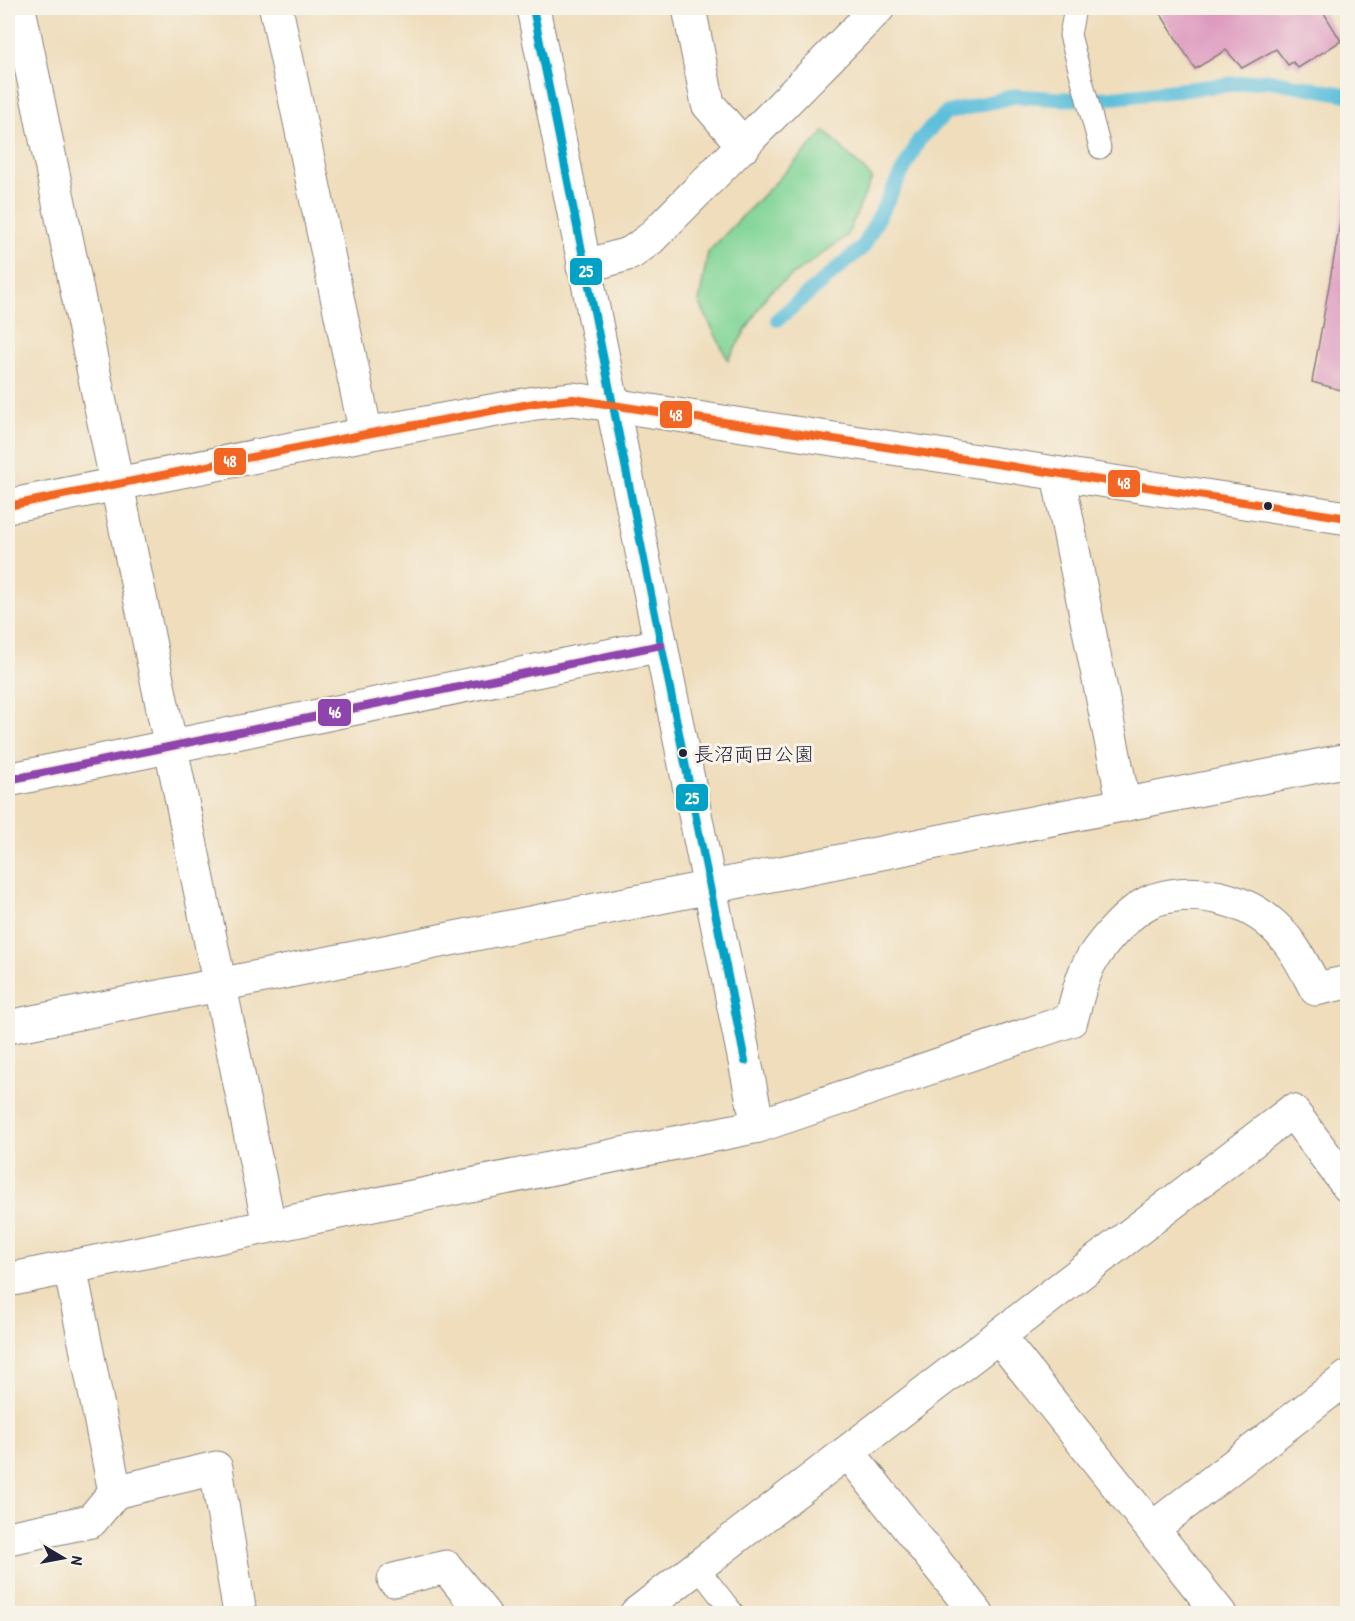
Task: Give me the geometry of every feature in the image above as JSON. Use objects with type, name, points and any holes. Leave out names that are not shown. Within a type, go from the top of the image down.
[{"type":"street","points":[[19,8],[218,987],[269,1225]]},
{"type":"street","points":[[276,8],[366,434]]},
{"type":"street","points":[[533,8],[583,267],[711,885],[758,1126]]},
{"type":"street","points":[[689,8],[708,104],[744,146]]},
{"type":"street","points":[[583,267],[631,253],[650,239],[744,146],[862,13]]},
{"type":"street","points":[[8,506],[366,434],[535,403],[573,399],[1347,518]]},
{"type":"street","points":[[1058,475],[1124,805]]},
{"type":"street","points":[[8,780],[661,645]]},
{"type":"street","points":[[8,1027],[218,987],[711,885],[1347,760]]},
{"type":"street","points":[[8,1280],[758,1126],[1071,1020],[1090,961],[1118,926],[1152,900],[1194,893],[1238,903],[1273,924],[1297,952],[1316,989],[1347,982]]},
{"type":"street","points":[[636,1614],[1292,1111],[1347,1186]]},
{"type":"street","points":[[70,1267],[115,1491]]},
{"type":"street","points":[[999,1337],[1220,1614]]},
{"type":"street","points":[[1153,1528],[1347,1377]]},
{"type":"street","points":[[848,1452],[977,1614]]},
{"type":"street","points":[[8,1538],[91,1521],[115,1491],[216,1468],[240,1614]]},
{"type":"street","points":[[394,1580],[446,1567],[484,1614]]},
{"type":"lane","points":[[1075,8],[1070,35],[1100,148]]},
{"type":"lane","points":[[697,1567],[734,1614]]},
{"type":"green space","points":[[825,131],[872,178],[847,236],[768,293],[728,360],[699,302],[708,252]]},
{"type":"building","points":[[1157,8],[1321,8],[1341,41],[1298,68],[1293,62],[1288,65],[1276,49],[1242,68],[1226,50],[1195,69]]},
{"type":"building","points":[[1346,189],[1348,189],[1348,392],[1312,382]]},
{"type":"waterway","points":[[778,319],[863,247],[919,140],[946,113],[1015,96],[1063,99],[1109,98],[1268,80],[1348,95]]},
{"type":"transit line","name":"25","points":[[533,8],[745,1061]]},
{"type":"transit line","name":"48","points":[[8,506],[366,434],[535,403],[573,399],[1348,518]]},
{"type":"transit line","name":"46","points":[[8,780],[661,645]]},
{"type":"place","name":"長沼両田公園","points":[[683,753]]}]
